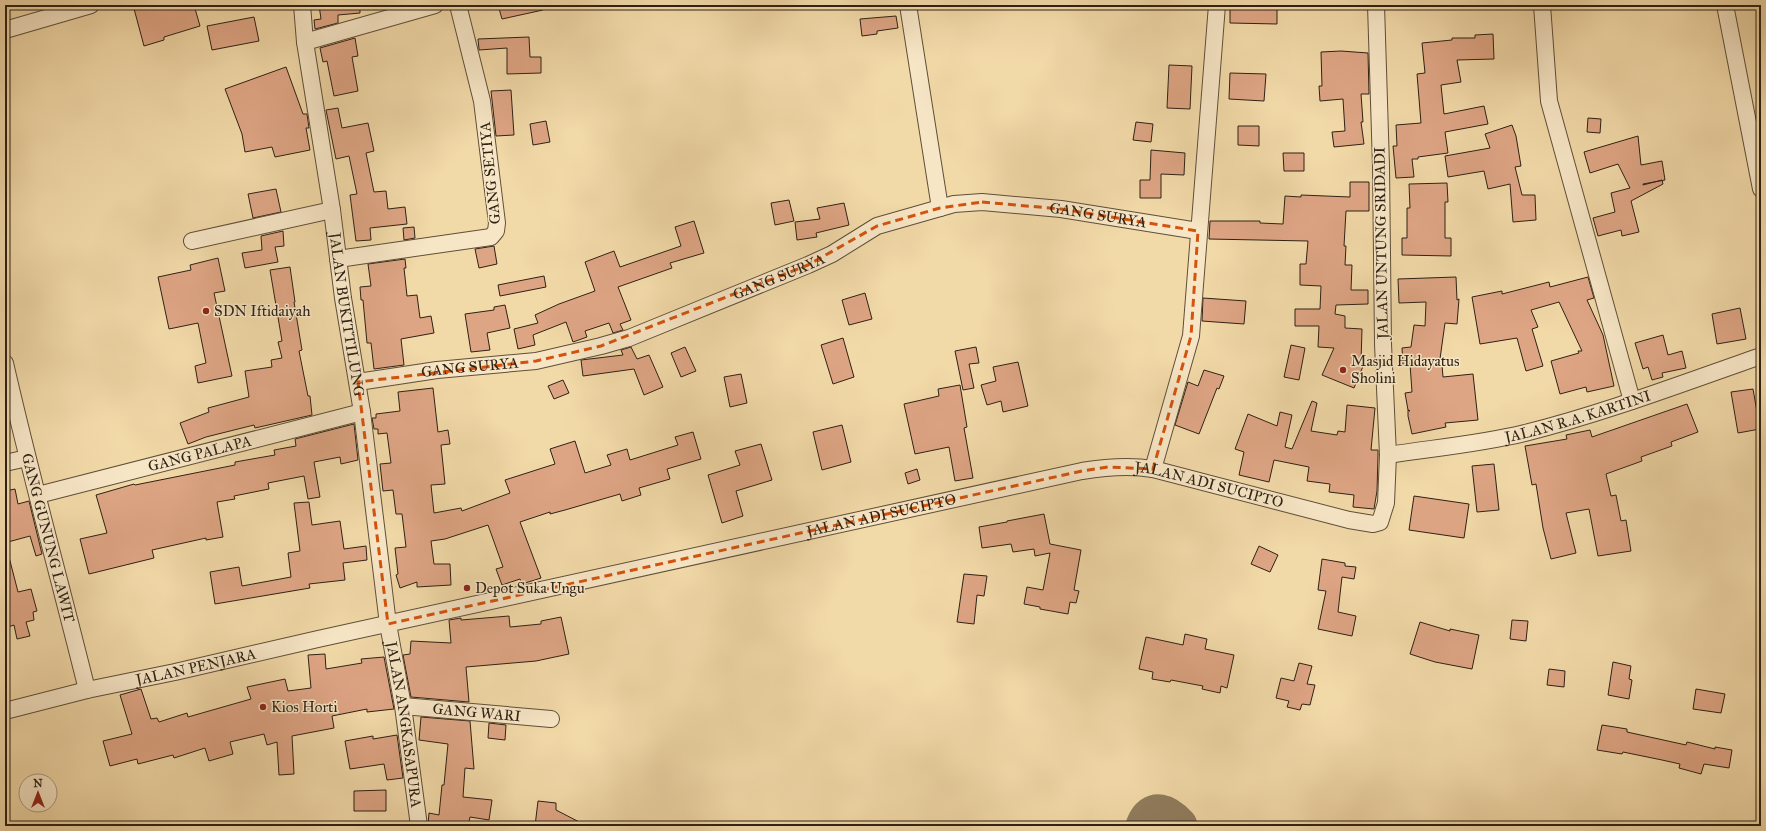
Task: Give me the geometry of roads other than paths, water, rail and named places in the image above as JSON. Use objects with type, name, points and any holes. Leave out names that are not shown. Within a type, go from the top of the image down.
[{"type":"street","points":[[5,30],[91,5]]},
{"type":"street","name":"JALAN BUKITTILUNG","points":[[302,5],[305,42],[332,210],[343,298],[358,382],[388,624]]},
{"type":"street","points":[[305,42],[436,5]]},
{"type":"street","name":"GANG SETIYA","points":[[338,259],[491,237],[496,231],[497,223],[482,101],[458,5]]},
{"type":"street","points":[[908,5],[940,208]]},
{"type":"street","points":[[1153,469],[1191,336],[1198,231],[1217,5]]},
{"type":"street","name":"JALAN UNTUNG SRIDADI","points":[[1373,524],[1380,522],[1384,510],[1388,455],[1383,344],[1381,166],[1376,5]]},
{"type":"street","points":[[1542,5],[1549,101],[1632,401]]},
{"type":"street","points":[[1725,5],[1761,189]]},
{"type":"street","name":"GANG SURYA","points":[[358,382],[437,370],[536,361],[601,346],[657,327],[808,265],[832,254],[878,226],[954,204],[990,202],[1061,209],[1198,231]]},
{"type":"street","points":[[192,241],[332,210]]},
{"type":"street","name":"JALAN R.A. KARTINI","points":[[1388,455],[1523,433],[1566,422],[1632,401],[1761,356]]},
{"type":"street","name":"GANG GUNUNG LAWIT","points":[[5,363],[27,458],[38,495],[87,690]]},
{"type":"street","name":"GANG PALAPA","points":[[38,495],[362,412]]},
{"type":"street","points":[[5,463],[27,458]]},
{"type":"street","name":"JALAN ADI SUCIPTO","points":[[388,624],[700,554],[1082,471],[1108,467],[1139,467],[1153,469],[1349,520],[1373,524]]},
{"type":"street","name":"JALAN PENJARA","points":[[5,711],[87,690],[388,624]]},
{"type":"street","name":"JALAN ANGKASAPURA","points":[[388,624],[403,706],[419,826]]},
{"type":"street","name":"GANG WARI","points":[[403,706],[551,719]]},
{"type":"place","name":"SDN Iftidaiyah","points":[[206,311]]},
{"type":"place","name":"Masjid Hidayatus Sholini","points":[[1343,370]]},
{"type":"place","name":"Depot Suka Ungu","points":[[467,588]]},
{"type":"place","name":"Kios Horti","points":[[263,707]]}]
